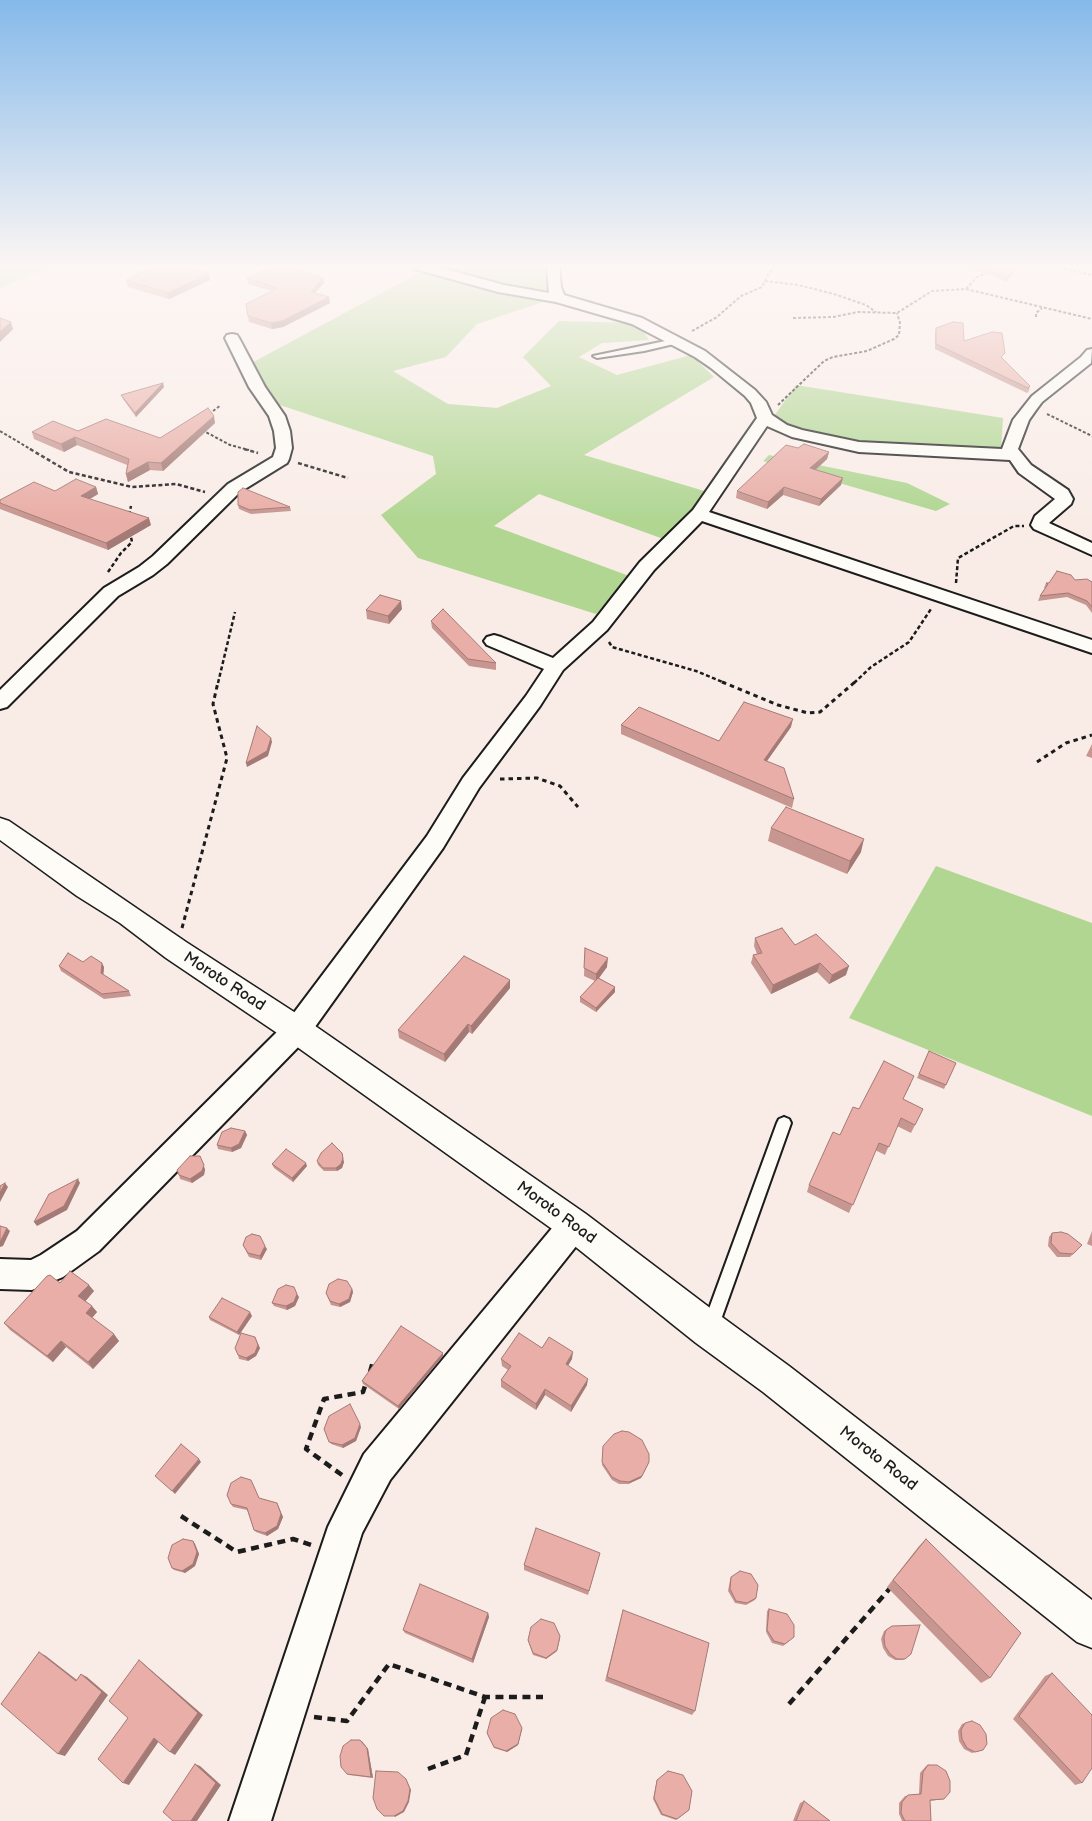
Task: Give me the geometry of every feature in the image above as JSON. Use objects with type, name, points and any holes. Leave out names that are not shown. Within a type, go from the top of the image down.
[{"type":"main road","name":"Moroto Road","points":[[0,827],[87,889],[130,916],[176,950],[297,1030],[574,1225],[709,1330],[776,1379],[1092,1627]]},
{"type":"street","points":[[0,702],[110,592],[146,571],[234,488],[281,459],[284,448],[282,431],[277,416],[257,387],[239,351]]},
{"type":"street","points":[[694,351],[734,379],[758,402],[765,418],[781,428],[798,434],[859,447],[1013,455]]},
{"type":"street","points":[[1092,353],[1030,407],[1021,420],[1010,449],[1025,469],[1055,489],[1064,499],[1062,504],[1041,520],[1040,525],[1092,550]]},
{"type":"street","points":[[0,1274],[32,1275],[52,1266],[88,1241],[297,1030],[435,842],[471,783],[533,701],[556,666],[600,626],[647,566],[699,514],[765,418]]},
{"type":"street","points":[[699,514],[1092,647]]},
{"type":"street","points":[[494,641],[556,666]]},
{"type":"street","points":[[250,1821],[346,1527],[377,1467],[574,1225]]},
{"type":"lane","points":[[597,356],[631,351]]},
{"type":"lane","points":[[709,1330],[784,1124]]},
{"type":"path","points":[[765,418],[824,361],[833,357],[866,351]]},
{"type":"path","points":[[207,415],[221,405]]},
{"type":"path","points":[[1030,407],[1058,418],[1092,436]]},
{"type":"path","points":[[197,428],[230,445],[348,478]]},
{"type":"path","points":[[0,431],[69,472],[132,487],[176,484],[213,494],[234,488]]},
{"type":"path","points":[[129,516],[131,506]]},
{"type":"path","points":[[110,592],[96,589],[121,553],[132,542],[127,525]]},
{"type":"path","points":[[600,626],[612,647],[696,671],[792,710],[808,713],[820,712],[841,696],[871,667],[909,642],[948,598],[958,558],[1014,526],[1040,525]]},
{"type":"path","points":[[176,950],[226,758],[213,704],[235,612]]},
{"type":"path","points":[[1037,762],[1066,744],[1092,735]]},
{"type":"path","points":[[471,783],[502,779],[537,778],[560,786],[578,807]]},
{"type":"path","points":[[364,1491],[306,1449],[324,1399],[363,1392],[373,1361]]},
{"type":"path","points":[[180,1516],[237,1552],[293,1539]]},
{"type":"path","points":[[789,1704],[893,1584]]},
{"type":"path","points":[[286,1714],[347,1721],[389,1664],[485,1697],[543,1697]]},
{"type":"path","points":[[428,1769],[466,1754],[485,1697]]},
{"type":"green space","points":[[274,351],[452,351],[446,357],[393,371],[448,404],[497,408],[551,386],[523,357],[529,351],[589,351],[579,357],[617,375],[691,355],[714,377],[584,455],[711,493],[669,541],[539,494],[494,526],[632,577],[596,614],[418,558],[381,515],[436,474],[433,456],[271,402],[246,366]]},
{"type":"green space","points":[[796,385],[1003,418],[1001,450],[836,444],[772,419]]},
{"type":"green space","points":[[769,455],[907,483],[950,504],[936,511],[763,461]]},
{"type":"green space","points":[[936,866],[1092,923],[1092,1116],[849,1018]]},
{"type":"building","points":[[951,351],[1005,351],[1001,357],[1030,386],[1028,388]]},
{"type":"building","points":[[163,383],[135,413],[121,395]]},
{"type":"building","points":[[208,408],[214,416],[161,463],[148,462],[126,474],[129,459],[75,437],[61,444],[32,432],[53,421],[78,431],[106,419],[160,438]]},
{"type":"building","points":[[804,444],[829,452],[810,468],[843,478],[821,499],[784,487],[768,502],[737,491],[786,445],[798,448]]},
{"type":"building","points":[[76,479],[96,487],[81,496],[149,518],[106,543],[0,503],[0,500],[34,482],[55,491]]},
{"type":"building","points":[[243,488],[290,507],[250,510],[238,505],[238,492]]},
{"type":"building","points":[[1057,571],[1071,575],[1075,580],[1087,579],[1092,582],[1092,607],[1087,601],[1068,593],[1040,596],[1048,584],[1046,583],[1049,583]]},
{"type":"building","points":[[380,595],[401,601],[388,616],[366,610]]},
{"type":"building","points":[[443,609],[496,663],[468,659],[431,621]]},
{"type":"building","points":[[744,702],[793,719],[764,760],[784,768],[794,799],[621,725],[639,707],[719,741]]},
{"type":"building","points":[[257,726],[271,738],[267,751],[246,763]]},
{"type":"building","points":[[786,807],[864,839],[850,861],[771,828]]},
{"type":"building","points":[[782,928],[795,945],[816,934],[849,966],[832,975],[820,963],[773,985],[753,955],[762,953],[755,938]]},
{"type":"building","points":[[585,948],[608,958],[596,974],[584,968]]},
{"type":"building","points":[[68,953],[83,962],[91,956],[102,963],[101,973],[129,991],[102,994],[59,966]]},
{"type":"building","points":[[464,956],[510,980],[471,1026],[468,1024],[444,1054],[398,1030]]},
{"type":"building","points":[[598,978],[615,987],[596,1008],[580,997]]},
{"type":"building","points":[[929,1051],[956,1063],[946,1085],[919,1074]]},
{"type":"building","points":[[884,1061],[914,1076],[903,1099],[923,1109],[915,1125],[901,1118],[889,1147],[879,1143],[853,1205],[809,1185],[833,1132],[840,1135],[853,1107],[859,1109]]},
{"type":"building","points":[[231,1128],[245,1131],[239,1144],[231,1148],[217,1145],[222,1132]]},
{"type":"building","points":[[332,1143],[342,1153],[341,1164],[336,1168],[323,1168],[317,1161],[321,1153]]},
{"type":"building","points":[[286,1149],[306,1163],[292,1178],[272,1164]]},
{"type":"building","points":[[190,1156],[200,1156],[204,1165],[202,1171],[190,1179],[179,1175],[177,1170]]},
{"type":"building","points":[[78,1179],[64,1206],[34,1222],[49,1194]]},
{"type":"building","points":[[5,1183],[0,1193],[0,1186]]},
{"type":"building","points":[[0,1226],[7,1228],[0,1242]]},
{"type":"building","points":[[1061,1232],[1068,1234],[1082,1245],[1073,1254],[1060,1253],[1051,1243],[1052,1233]]},
{"type":"building","points":[[252,1234],[260,1236],[265,1246],[260,1256],[248,1253],[243,1245],[246,1237]]},
{"type":"building","points":[[70,1271],[89,1285],[78,1296],[92,1306],[86,1313],[114,1334],[88,1362],[61,1341],[47,1356],[4,1323],[47,1276],[50,1275],[60,1283]]},
{"type":"building","points":[[338,1279],[347,1281],[352,1289],[349,1299],[339,1304],[330,1301],[326,1293],[329,1284]]},
{"type":"building","points":[[286,1285],[294,1287],[297,1294],[294,1302],[286,1306],[272,1303],[278,1289]]},
{"type":"building","points":[[222,1298],[250,1312],[237,1332],[209,1317]]},
{"type":"building","points":[[401,1326],[443,1353],[398,1406],[362,1381]]},
{"type":"building","points":[[241,1333],[255,1337],[258,1345],[255,1353],[246,1358],[238,1355],[235,1348]]},
{"type":"building","points":[[519,1333],[542,1348],[549,1337],[573,1352],[566,1364],[588,1379],[571,1406],[545,1389],[536,1404],[501,1380],[511,1366],[501,1359]]},
{"type":"building","points":[[350,1404],[360,1424],[355,1438],[342,1445],[329,1442],[324,1429],[329,1416]]},
{"type":"building","points":[[622,1431],[629,1432],[642,1440],[649,1454],[649,1462],[642,1476],[629,1482],[620,1481],[612,1477],[602,1462],[603,1446],[614,1434]]},
{"type":"building","points":[[181,1444],[199,1459],[172,1491],[155,1476]]},
{"type":"building","points":[[241,1477],[251,1480],[259,1498],[277,1503],[281,1514],[277,1526],[265,1533],[254,1530],[247,1508],[231,1504],[227,1495],[231,1483]]},
{"type":"building","points":[[536,1528],[600,1553],[589,1591],[524,1565]]},
{"type":"building","points":[[183,1539],[193,1541],[197,1552],[193,1564],[182,1571],[172,1568],[168,1558],[172,1545]]},
{"type":"building","points":[[926,1539],[1021,1633],[990,1678],[893,1580]]},
{"type":"building","points":[[740,1571],[751,1574],[758,1585],[756,1598],[747,1603],[736,1601],[730,1589],[731,1577]]},
{"type":"building","points":[[420,1584],[488,1613],[472,1659],[403,1630]]},
{"type":"building","points":[[769,1609],[787,1614],[794,1625],[794,1637],[785,1644],[774,1641],[767,1630]]},
{"type":"building","points":[[623,1610],[709,1643],[695,1711],[607,1677]]},
{"type":"building","points":[[541,1619],[554,1623],[560,1636],[557,1650],[546,1658],[533,1653],[528,1640],[531,1627]]},
{"type":"building","points":[[920,1625],[911,1654],[905,1659],[897,1659],[890,1654],[885,1646],[884,1637],[886,1630],[892,1626]]},
{"type":"building","points":[[39,1652],[76,1681],[81,1674],[102,1692],[58,1754],[1,1704]]},
{"type":"building","points":[[139,1660],[198,1713],[170,1752],[154,1738],[123,1783],[98,1759],[128,1718],[109,1701]]},
{"type":"building","points":[[1052,1673],[1092,1715],[1092,1768],[1082,1783],[1019,1716]]},
{"type":"building","points":[[503,1710],[515,1714],[522,1728],[518,1744],[506,1751],[494,1747],[487,1733],[491,1718]]},
{"type":"building","points":[[972,1721],[980,1725],[986,1734],[987,1744],[983,1750],[975,1752],[967,1748],[962,1739],[961,1730],[965,1723]]},
{"type":"building","points":[[351,1740],[360,1740],[367,1748],[371,1777],[347,1774],[341,1767],[340,1756],[343,1746]]},
{"type":"building","points":[[195,1764],[216,1783],[191,1821],[173,1821],[163,1812]]},
{"type":"building","points":[[928,1765],[937,1765],[946,1771],[950,1781],[950,1792],[944,1799],[930,1800],[931,1821],[905,1821],[901,1813],[902,1802],[908,1795],[921,1794],[923,1772]]},
{"type":"building","points":[[376,1771],[398,1772],[406,1779],[410,1789],[408,1801],[403,1811],[394,1816],[384,1816],[377,1809],[373,1798]]},
{"type":"building","points":[[668,1771],[683,1775],[692,1791],[689,1810],[677,1819],[662,1814],[654,1798],[657,1780]]},
{"type":"building","points":[[804,1801],[830,1821],[796,1821]]}]
